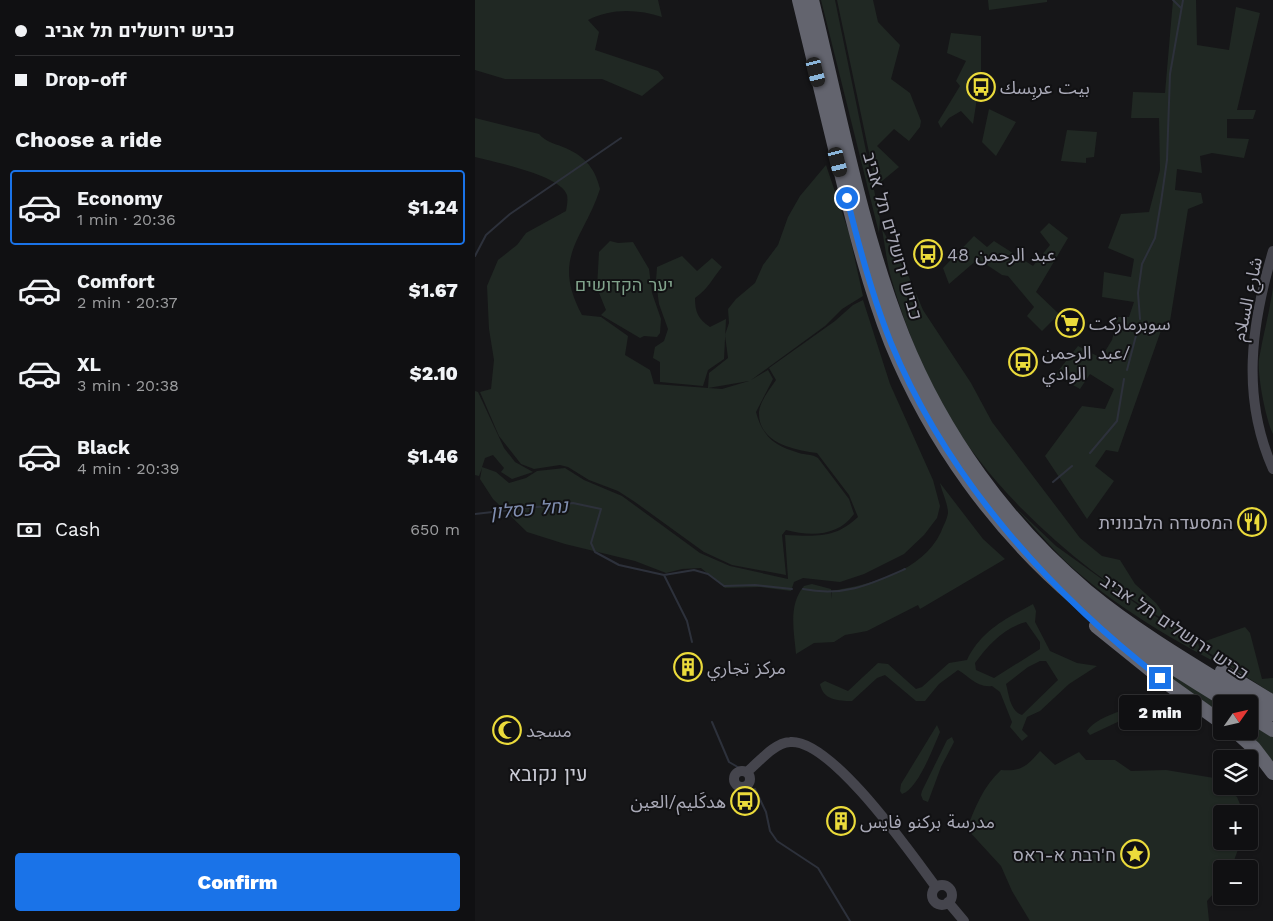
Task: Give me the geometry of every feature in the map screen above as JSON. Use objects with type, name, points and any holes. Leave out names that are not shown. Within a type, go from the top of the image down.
[{"type":"highway","name":"כביש ירושלים תל אביב","points":[[799,0],[859,248],[891,342],[936,432],[981,499],[1017,542],[1056,582],[1099,618],[1217,695]]},
{"type":"highway","name":"כביש ירושלים תל אביב","points":[[812,0],[874,250],[903,337],[932,399],[961,448],[1009,512],[1050,557],[1086,590],[1129,623],[1273,714]]},
{"type":"highway","points":[[1017,542],[1100,629],[1168,684],[1213,716]]},
{"type":"highway","points":[[1050,557],[1118,609],[1273,702]]},
{"type":"highway","points":[[1258,721],[1273,730]]},
{"type":"highway","points":[[1245,740],[1254,748],[1273,773]]},
{"type":"main road","name":"شارع السلام","points":[[1273,252],[1257,311],[1252,363],[1257,421],[1273,469]]},
{"type":"main road","points":[[747,772],[783,744],[798,742],[812,746],[871,803],[937,887],[945,885],[950,890],[951,896],[948,902],[964,921]]},
{"type":"green space","points":[[475,0],[658,0],[662,17],[644,12],[625,11],[606,13],[588,20],[599,32],[595,50],[658,71],[664,78],[642,96],[602,79],[505,79],[475,70]]},
{"type":"green space","points":[[821,0],[835,0],[880,219],[879,233]]},
{"type":"green space","points":[[837,0],[873,0],[878,22],[900,45],[891,79],[910,93],[921,121],[920,127],[909,141],[894,129],[877,146],[899,167],[876,186]]},
{"type":"green space","points":[[988,0],[1047,0],[1047,2],[989,10]]},
{"type":"green space","points":[[1173,0],[1196,0],[1197,45],[1229,50],[1236,7],[1260,13],[1237,110],[1256,110],[1253,119],[1227,119],[1227,138],[1249,139],[1244,158],[1212,153],[1200,156],[1202,173],[1177,169],[1175,190],[1201,193],[1203,203],[1188,209],[1170,321],[1164,322],[1118,452],[1106,450],[1095,466],[1114,481],[1087,519],[1045,456],[1082,406],[1105,409],[1114,389],[1090,374],[1080,389],[1055,375],[1078,346],[1101,358],[1112,340],[1118,317],[1129,317],[1134,302],[1102,297],[1104,272],[1131,277],[1134,259],[1108,248],[1121,214],[1149,212],[1160,170],[1159,118],[1131,118],[1133,92],[1165,93]]},
{"type":"green space","points":[[951,33],[981,36],[981,72],[973,124],[961,111],[949,118],[941,128],[938,122],[960,86],[956,81],[966,61],[947,53]]},
{"type":"green space","points":[[989,109],[1016,122],[996,156],[982,142]]},
{"type":"green space","points":[[475,118],[539,134],[547,141],[577,154],[591,168],[600,189],[573,250],[569,278],[573,295],[582,315],[601,317],[628,336],[625,355],[650,370],[654,384],[708,388],[709,373],[728,358],[725,335],[729,323],[728,309],[736,299],[755,283],[763,265],[778,245],[788,217],[800,196],[826,165],[849,233],[863,296],[842,309],[825,326],[751,380],[768,370],[773,379],[756,412],[766,435],[783,447],[818,458],[849,499],[854,514],[847,522],[832,531],[814,534],[786,530],[782,535],[786,575],[732,565],[704,552],[618,491],[589,480],[568,467],[560,465],[534,469],[521,464],[499,436],[480,392],[491,389],[494,360],[489,329],[487,286],[498,260],[517,245],[526,233],[566,211],[567,195],[553,181],[526,170],[475,157]],"holes":[[[749,381],[722,389],[708,388]]]},
{"type":"green space","points":[[1067,130],[1097,132],[1094,157],[1086,158],[1086,163],[1061,161]]},
{"type":"green space","points":[[1049,223],[1068,238],[1036,292],[1059,314],[1042,331],[1027,316],[1034,307],[1008,276],[1002,275],[978,259],[949,284],[943,268],[974,236],[987,247],[994,241],[1033,266],[1050,245],[1040,232]]},
{"type":"green space","points":[[882,229],[909,277],[923,310],[971,383],[992,422],[1080,538],[1102,556],[1120,560],[1135,584],[1156,603],[1171,624],[1105,581],[1074,557],[1017,504],[967,444],[937,397],[915,348],[890,275]]},
{"type":"green space","name":"יער הקדושים","points":[[610,241],[618,243],[633,242],[649,269],[652,293],[661,319],[660,333],[657,337],[644,336],[640,338],[601,315],[606,310],[597,288],[599,252]]},
{"type":"green space","points":[[682,256],[697,271],[712,258],[722,267],[707,287],[695,298],[698,315],[710,327],[726,319],[724,359],[708,370],[703,386],[660,382],[660,362],[653,358],[655,347],[664,341],[668,329],[659,304],[656,281],[657,267]]},
{"type":"green space","points":[[1273,287],[1273,434],[1259,376],[1259,359]]},
{"type":"green space","points":[[863,300],[890,384],[933,480],[940,506],[937,518],[924,535],[904,554],[864,574],[840,582],[803,578],[794,582],[791,591],[760,587],[725,588],[701,568],[682,569],[666,573],[635,561],[565,544],[527,532],[493,499],[480,479],[482,468],[479,476],[475,475],[475,391],[478,392],[504,448],[515,462],[533,472],[512,479],[501,472],[504,468],[493,455],[485,458],[482,467],[496,472],[509,483],[526,478],[537,471],[565,468],[584,480],[622,496],[700,553],[730,566],[788,579],[785,535],[825,535],[841,529],[858,517],[849,495],[817,453],[788,447],[771,438],[764,431],[760,423],[759,412],[761,404],[776,380],[769,368],[835,321],[853,305]]},
{"type":"green space","points":[[940,483],[983,539],[1005,559],[920,609],[918,605],[867,631],[845,635],[834,642],[814,643],[796,654],[793,627],[794,610],[799,593],[804,586],[812,584],[831,589],[832,599],[832,591],[879,580],[894,574],[921,557],[932,546],[941,532],[948,513]]},
{"type":"green space","points":[[1015,507],[1056,546],[1142,608],[1171,626],[1180,625],[1197,641],[1200,649],[1238,674],[1170,637],[1125,609],[1064,560]]},
{"type":"green space","points":[[1033,604],[1036,611],[1035,622],[1050,651],[1077,663],[1097,666],[1069,684],[1040,711],[1027,717],[1022,730],[1028,736],[1022,741],[1010,727],[1012,722],[1000,692],[992,686],[978,684],[958,670],[939,684],[925,701],[916,701],[885,675],[877,678],[852,701],[842,701],[828,696],[824,693],[820,684],[825,681],[848,691],[878,663],[888,664],[916,689],[922,687],[949,663],[967,660],[979,641],[987,633]],"holes":[[[1026,622],[1040,642],[1040,649],[994,678],[976,670],[975,663],[991,643],[1011,628]],[[1040,661],[1046,661],[1058,680],[1022,715],[1012,706],[1006,684],[1028,667]]]},
{"type":"green space","points":[[1245,627],[1250,633],[1262,679],[1273,678],[1273,694],[1203,649],[1200,643]]},
{"type":"green space","points":[[1119,640],[1213,699],[1213,712]]},
{"type":"green space","points":[[1163,700],[1168,714],[1124,719],[1090,735],[1087,731],[1092,725],[1111,715]]},
{"type":"green space","points":[[937,725],[940,732],[924,767],[914,784],[908,791],[902,794],[900,791],[901,784]]},
{"type":"green space","points":[[1258,725],[1273,735],[1273,766],[1249,740],[1258,740]]},
{"type":"green space","points":[[952,737],[954,742],[941,767],[928,802],[923,800],[922,791],[947,740]]},
{"type":"green space","points":[[1040,751],[1055,765],[1079,752],[1086,760],[1115,760],[1131,771],[1166,770],[1213,778],[1213,795],[1235,795],[1237,797],[1240,805],[1213,805],[1213,850],[1238,850],[1234,860],[1213,860],[1213,894],[1207,901],[1209,921],[1030,921],[1012,891],[1001,866],[967,829],[980,798],[989,783],[1001,770],[1019,769],[1031,761]]},
{"type":"waterway","points":[[1173,0],[1181,8]]},
{"type":"waterway","points":[[1140,319],[1138,293],[1142,264],[1155,238],[1167,160],[1170,74],[1183,0]]},
{"type":"waterway","points":[[475,256],[486,235],[510,214],[621,138]]},
{"type":"waterway","points":[[1127,370],[1138,328]]},
{"type":"waterway","points":[[1090,453],[1117,421],[1124,379]]},
{"type":"waterway","points":[[1053,482],[1072,466]]},
{"type":"waterway","name":"נחל כסלון","points":[[475,514],[573,503],[601,509],[591,543],[595,552],[619,565],[664,575],[687,621],[692,642]]},
{"type":"waterway","points":[[803,589],[831,592],[855,588],[905,569]]},
{"type":"waterway","points":[[664,575],[694,570],[708,574],[724,586],[755,585],[792,589]]},
{"type":"waterway","points":[[712,722],[729,762],[741,769]]},
{"type":"waterway","name":"נחל כסלון","points":[[755,789],[766,812],[770,831],[777,841],[818,868],[850,921]]},
{"type":"place","name":"بيت عربِسك","points":[[981,87]]},
{"type":"place","name":"عبد الرحمن 48","points":[[928,254]]},
{"type":"place","name":"سوبرماركت","points":[[1070,323]]},
{"type":"place","name":"عبد الرحمن/ الوادي","points":[[1023,362]]},
{"type":"place","name":"המסעדה הלבנונית","points":[[1252,522]]},
{"type":"place","name":"مركز تجاري","points":[[688,667]]},
{"type":"place","name":"مسجد","points":[[507,730]]},
{"type":"place","name":"هدكَليم/العين","points":[[745,801]]},
{"type":"place","name":"مدرسة بركنو فايس","points":[[841,821]]},
{"type":"place","name":"ח'רבת א-ראס","points":[[1135,854]]},
{"type":"district","name":"עין נקובא","points":[[548,774]]},
{"type":"route","points":[[847,198],[867,276],[891,342],[916,396],[950,455],[981,499],[1076,607],[1160,678]]}]
